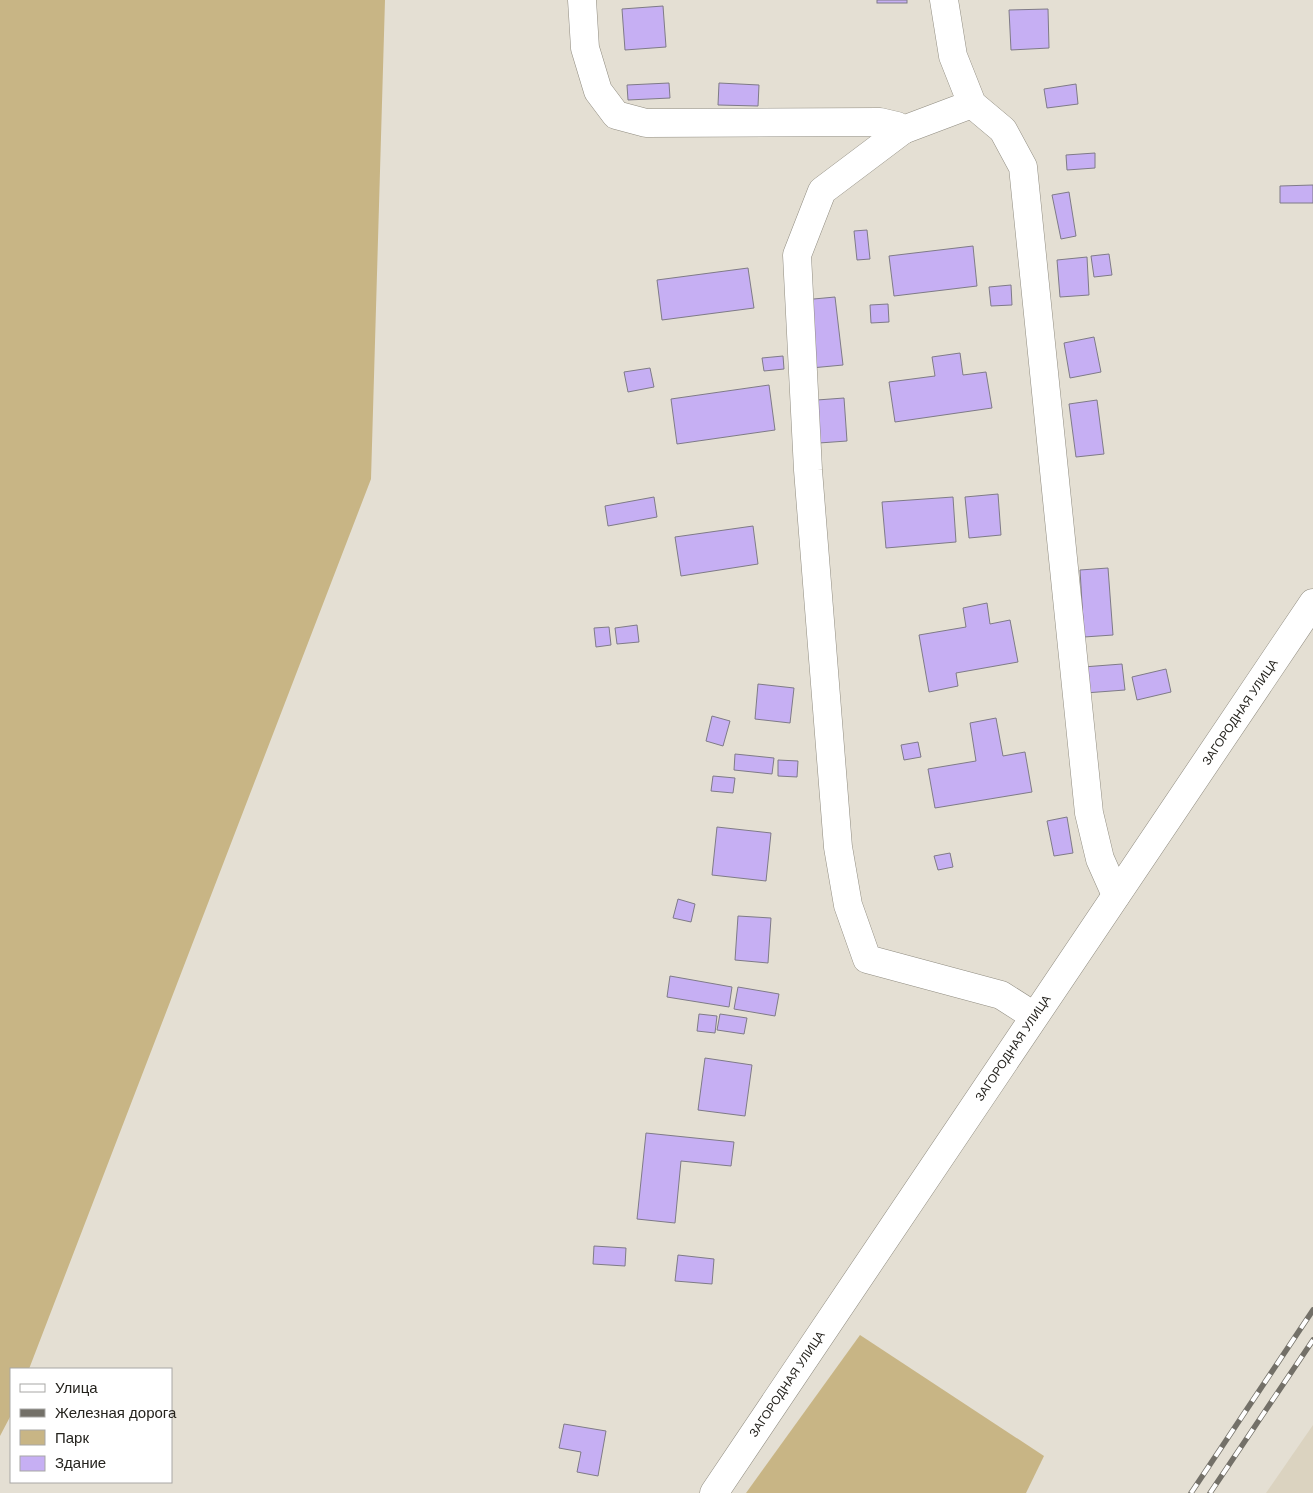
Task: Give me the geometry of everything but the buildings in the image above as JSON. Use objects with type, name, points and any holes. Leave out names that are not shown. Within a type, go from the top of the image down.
[{"type":"street","points":[[582,0],[585,48],[598,91],[616,115],[646,124],[880,122],[897,126],[903,130]]},
{"type":"street","points":[[944,0],[953,56],[972,104],[1003,130],[1023,167],[1089,813],[1100,859],[1116,895]]},
{"type":"street","points":[[972,104],[903,130],[822,191],[797,255],[808,470],[838,847],[848,905],[867,959],[1001,995],[1034,1016]]},
{"type":"street","name":"ЗАГОРОДНАЯ УЛИЦА","points":[[714,1493],[1313,603]]},
{"type":"shaded area","points":[[1313,1425],[1313,1493],[1266,1493]]},
{"type":"green space","points":[[0,0],[385,0],[371,479],[29,1368],[10,1368],[10,1417],[0,1436]]},
{"type":"green space","points":[[860,1335],[1044,1456],[1026,1493],[746,1493]]},
{"type":"railway","points":[[1191,1493],[1313,1310]]},
{"type":"railway","points":[[1210,1493],[1313,1340]]}]
